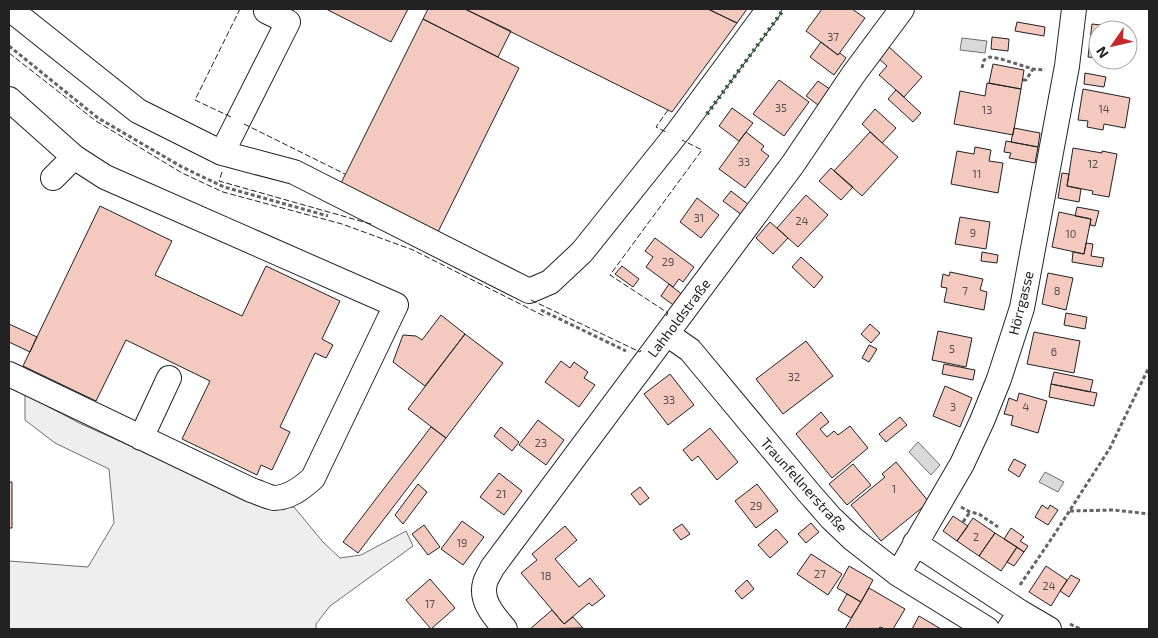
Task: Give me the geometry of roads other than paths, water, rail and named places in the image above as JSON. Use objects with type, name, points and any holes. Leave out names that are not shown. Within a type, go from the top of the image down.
[{"type":"street","points":[[10,9],[138,111],[222,153],[294,172],[529,291],[550,282],[582,252],[678,132],[768,9]]},
{"type":"street","name":"Lahholdstraße","points":[[505,629],[490,610],[484,594],[485,583],[492,568],[793,164],[853,75],[902,9]]},
{"type":"street","name":"Hörrgasse","points":[[898,574],[962,464],[999,379],[1022,308],[1065,73],[1074,9]]},
{"type":"street","points":[[222,153],[288,22],[266,11]]},
{"type":"street","points":[[9,99],[74,157],[105,177],[396,305],[313,478],[296,492],[273,498],[251,490],[9,374]]},
{"type":"street","points":[[53,178],[74,157]]},
{"type":"street","name":"Traunfellnerstraße","points":[[667,334],[690,350],[809,493],[852,538],[898,574],[987,629]]},
{"type":"street","points":[[141,438],[169,378]]},
{"type":"street","points":[[915,543],[1015,611],[1056,626]]}]
